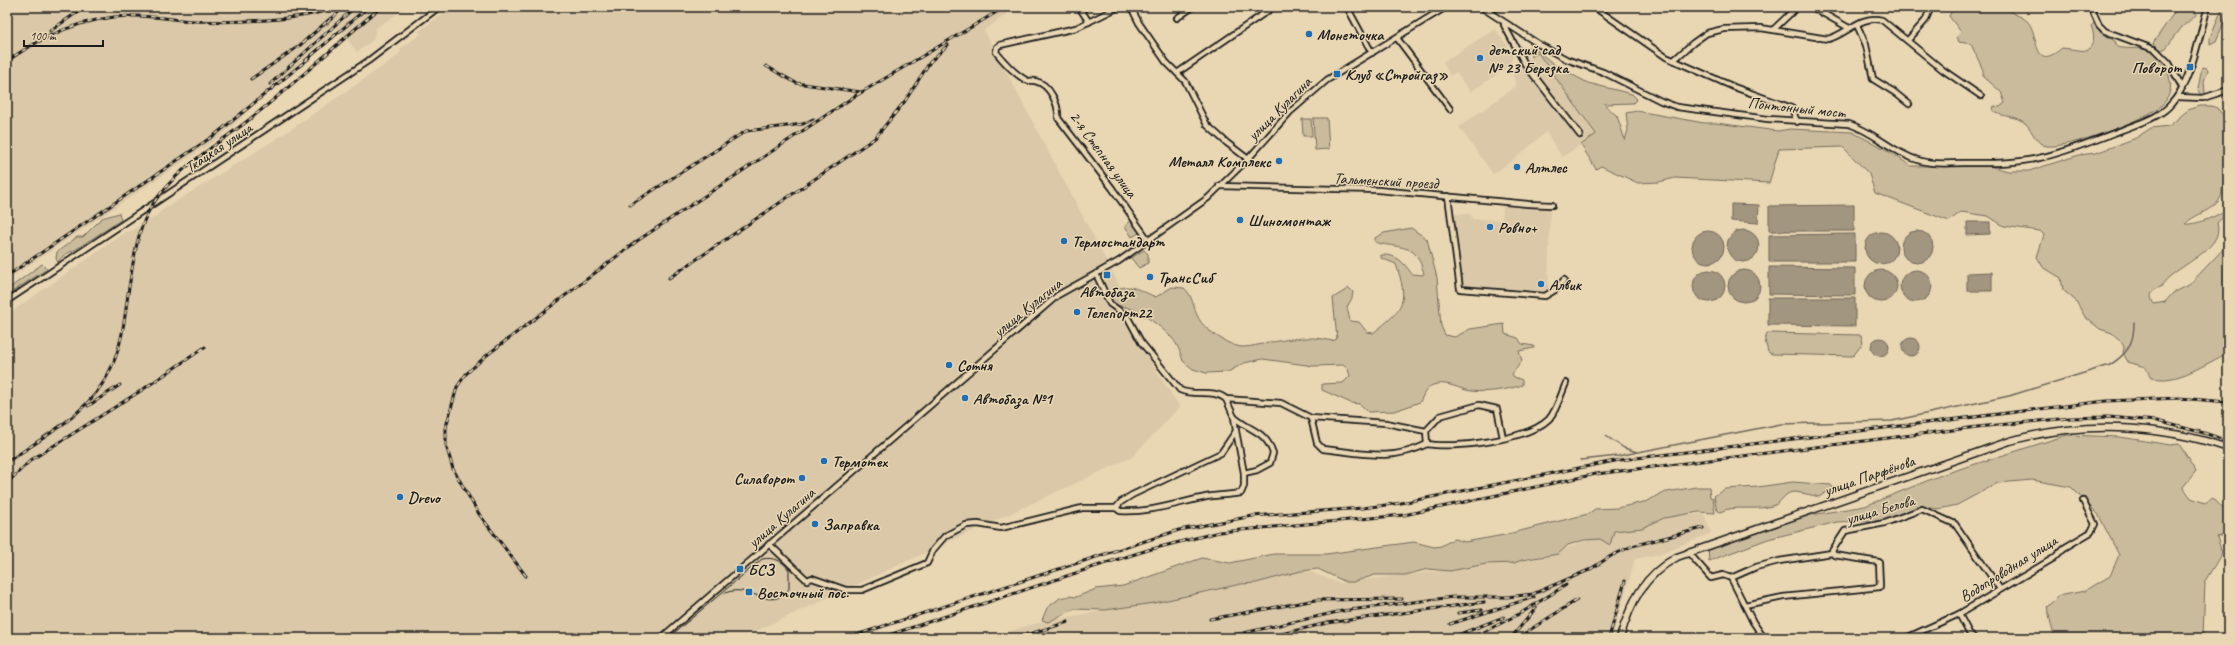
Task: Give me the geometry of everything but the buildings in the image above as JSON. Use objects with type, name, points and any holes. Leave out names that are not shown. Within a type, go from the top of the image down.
[{"type":"main road","name":"улица Парфёнова","points":[[1620,638],[1633,602],[1647,579],[1666,563],[1688,552],[1986,448],[2031,435],[2071,429],[2108,427],[2175,434],[2228,448]]},
{"type":"street","name":"Ткацкая улица","points":[[7,301],[362,65],[439,7]]},
{"type":"street","points":[[1079,7],[1089,22]]},
{"type":"street","name":"2-я Степная улица","points":[[1120,7],[1076,28],[1000,45],[997,47],[996,52],[1015,73],[1027,81],[1036,81],[1050,93],[1059,107],[1058,118],[1112,188],[1149,241]]},
{"type":"street","points":[[1131,7],[1138,23],[1166,62],[1185,81],[1207,125],[1226,143],[1248,159]]},
{"type":"street","points":[[1177,18],[1192,7]]},
{"type":"street","points":[[1347,7],[1372,53]]},
{"type":"street","name":"улица Кулагина","points":[[661,638],[1058,295],[1096,274],[1149,241],[1208,198],[1248,159],[1290,112],[1327,80],[1446,7]]},
{"type":"street","points":[[1481,7],[1487,10],[1498,7]]},
{"type":"street","points":[[1594,7],[1674,60],[1734,87],[1792,108],[1797,122]]},
{"type":"street","points":[[1774,29],[1797,7]]},
{"type":"street","points":[[1812,7],[1849,28]]},
{"type":"street","points":[[1908,40],[1925,21],[1931,7]]},
{"type":"street","points":[[2091,7],[2099,25],[2105,32],[2156,50],[2163,55],[2182,87]]},
{"type":"street","name":"Понтонный мост","points":[[1487,10],[1503,23],[1540,45],[1566,58],[1604,72],[1661,101],[1677,107],[1797,122],[1842,123],[1860,128],[1890,147],[1919,161],[1941,164],[1983,163],[2038,158],[2090,142],[2153,118],[2168,107],[2182,87],[2190,67],[2208,7]]},
{"type":"street","points":[[1177,73],[1272,8]]},
{"type":"street","points":[[1674,60],[1693,42],[1707,33],[1724,29],[1774,29],[1815,38],[1828,39],[1836,37],[1849,28],[1868,20],[1882,20],[1943,70],[1981,96]]},
{"type":"street","points":[[1503,23],[1525,64],[1580,135]]},
{"type":"street","points":[[1856,25],[1866,45],[1873,79],[1894,92],[1909,104]]},
{"type":"street","points":[[1397,38],[1450,108]]},
{"type":"street","points":[[2177,96],[2202,98],[2228,90]]},
{"type":"street","name":"Тальменский проезд","points":[[1219,186],[1378,190],[1528,204],[1552,204]]},
{"type":"street","points":[[1448,196],[1460,289],[1545,296],[1555,290],[1564,280]]},
{"type":"street","points":[[1096,274],[1110,304],[1127,316],[1141,342],[1180,390],[1189,394],[1216,394],[1226,399],[1281,403],[1311,418],[1386,423],[1426,431]]},
{"type":"street","points":[[1311,418],[1317,443],[1323,449],[1388,456],[1416,450],[1428,444],[1448,447],[1503,438],[1527,431],[1548,420],[1566,383]]},
{"type":"street","points":[[769,544],[807,580],[812,578],[853,591],[862,590],[927,563],[933,550],[944,536],[966,525],[978,524],[1001,528],[1082,508],[1116,508],[1120,512],[1128,512],[1157,509],[1208,497],[1241,493],[1244,486],[1244,473],[1234,418],[1226,399]]},
{"type":"street","points":[[1426,431],[1440,416],[1474,406],[1487,405],[1497,409],[1499,412],[1503,438]]},
{"type":"street","points":[[1234,418],[1243,425],[1266,437],[1273,453],[1272,459],[1266,466],[1244,473]]},
{"type":"street","points":[[1426,431],[1428,444]]},
{"type":"street","points":[[1116,508],[1121,502],[1132,495],[1221,453],[1236,432]]},
{"type":"street","name":"Водопроводная улица","points":[[1906,638],[1959,614],[2054,558],[2064,548],[2091,532],[2095,524],[2083,501]]},
{"type":"street","name":"улица Белова","points":[[1832,553],[1845,531],[1885,523],[1918,510],[1926,510],[1955,524],[2000,589]]},
{"type":"street","points":[[1688,552],[1711,578],[1723,575],[1731,578],[1753,622],[1764,638]]},
{"type":"street","points":[[1731,578],[1756,567],[1779,561],[1832,553],[1834,555],[1878,562],[1880,587],[1784,597],[1745,605]]},
{"type":"street","points":[[1959,614],[1970,634],[1974,638]]},
{"type":"shaded area","points":[[7,7],[407,7],[376,28],[373,40],[357,52],[338,28],[220,137],[7,280]]},
{"type":"shaded area","points":[[453,7],[1017,7],[984,30],[1135,315],[1125,323],[1180,407],[1132,457],[741,638],[7,638],[7,315],[126,232],[131,231],[155,217],[161,211],[284,134],[396,57],[401,52],[400,49],[421,34],[419,31]]},
{"type":"shaded area","points":[[1954,7],[2007,7],[2011,12],[2027,21],[2034,34],[2038,49],[2041,54],[2045,56],[2052,55],[2062,48],[2087,51],[2093,42],[2094,36],[2091,26],[2095,22],[2100,32],[2115,41],[2117,47],[2141,49],[2151,51],[2159,55],[2166,66],[2170,80],[2171,87],[2169,94],[2166,101],[2155,110],[2125,125],[2072,143],[2057,146],[2043,145],[2037,140],[2029,127],[2022,121],[1993,111],[1994,106],[2000,107],[2005,103],[2001,92],[1983,76],[1983,70],[1971,44],[1959,42],[1957,36],[1961,32],[1949,16]]},
{"type":"shaded area","points":[[2178,7],[2195,7],[2196,15],[2182,27],[2166,48],[2161,50],[2153,43]]},
{"type":"shaded area","points":[[2223,7],[2228,7],[2228,12],[2216,41],[2210,44],[2210,37]]},
{"type":"shaded area","name":"детский сад № 23 Березка","points":[[1495,29],[1508,46],[1504,48],[1513,55],[1510,66],[1470,92],[1456,72],[1450,76],[1443,62]]},
{"type":"shaded area","points":[[1528,47],[1534,48],[1556,66],[1588,83],[1632,94],[1637,99],[1633,103],[1604,104],[1617,116],[1625,140],[1628,130],[1626,113],[1637,111],[1704,123],[1716,123],[1778,131],[1790,129],[1852,132],[1885,149],[1911,166],[1989,166],[2008,171],[2029,171],[2079,155],[2096,153],[2136,138],[2151,128],[2169,126],[2188,110],[2199,106],[2211,106],[2217,108],[2228,121],[2228,185],[2222,188],[2219,201],[2185,224],[2195,223],[2207,219],[2220,214],[2228,208],[2228,218],[2222,218],[2217,223],[2218,233],[2206,250],[2175,272],[2161,287],[2155,289],[2151,295],[2151,298],[2154,304],[2165,302],[2173,293],[2189,285],[2228,244],[2228,353],[2180,376],[2160,379],[2151,377],[2145,367],[2128,362],[2123,353],[2124,347],[2121,341],[2112,333],[2100,329],[2085,317],[2076,301],[2063,290],[2061,278],[2043,267],[2037,257],[2044,235],[2040,231],[2004,226],[1988,216],[1961,212],[1949,221],[1875,193],[1869,174],[1843,147],[1779,149],[1769,183],[1675,178],[1659,182],[1638,183],[1601,166],[1596,169],[1581,145],[1596,134],[1538,53],[1531,57],[1531,53],[1526,49]]},
{"type":"shaded area","points":[[1538,53],[1596,135],[1562,157],[1546,132],[1516,158],[1493,174],[1459,127],[1516,86],[1512,71]]},
{"type":"shaded area","points":[[2202,67],[2207,68],[2208,70],[2204,81],[2205,93],[2202,95],[2198,89]]},
{"type":"shaded area","points":[[1313,118],[1327,118],[1329,149],[1315,150]]},
{"type":"shaded area","points":[[1302,119],[1311,119],[1312,136],[1303,136]]},
{"type":"shaded area","points":[[1731,204],[1759,205],[1758,223],[1731,221]]},
{"type":"shaded area","points":[[1503,205],[1550,208],[1548,291],[1462,288],[1451,214],[1471,214],[1472,219],[1502,220]]},
{"type":"shaded area","points":[[1854,205],[1854,231],[1769,231],[1769,206]]},
{"type":"shaded area","points":[[119,213],[121,220],[73,251],[65,254],[58,262],[56,259],[57,252],[77,237],[83,237],[102,218]]},
{"type":"shaded area","points":[[1133,219],[1139,233],[1132,237],[1125,226]]},
{"type":"shaded area","points":[[1967,222],[1990,222],[1990,234],[1967,235]]},
{"type":"shaded area","points":[[1411,228],[1427,239],[1437,278],[1441,326],[1445,335],[1455,337],[1470,329],[1504,324],[1505,334],[1518,338],[1522,344],[1534,346],[1534,348],[1519,351],[1522,361],[1512,374],[1514,377],[1522,380],[1522,385],[1502,390],[1479,392],[1446,384],[1437,384],[1428,388],[1420,402],[1395,411],[1368,412],[1360,404],[1351,403],[1322,390],[1322,384],[1343,383],[1350,376],[1348,369],[1343,365],[1314,366],[1263,359],[1244,363],[1228,372],[1206,373],[1193,369],[1183,361],[1179,349],[1174,341],[1154,322],[1130,308],[1116,306],[1111,300],[1111,293],[1123,287],[1134,288],[1156,297],[1172,287],[1184,288],[1191,297],[1199,320],[1204,325],[1226,342],[1239,347],[1246,347],[1300,338],[1317,338],[1332,341],[1337,339],[1333,298],[1349,288],[1353,292],[1352,298],[1347,307],[1350,321],[1359,322],[1367,332],[1373,333],[1397,311],[1403,296],[1396,264],[1381,258],[1381,255],[1395,257],[1406,266],[1412,274],[1423,275],[1424,273],[1418,258],[1409,249],[1380,244],[1375,242],[1375,238],[1384,233]]},
{"type":"shaded area","points":[[1743,230],[1752,233],[1756,237],[1759,246],[1756,255],[1752,259],[1743,262],[1734,259],[1730,255],[1727,246],[1730,237],[1734,233]]},
{"type":"shaded area","points":[[1708,231],[1717,234],[1721,238],[1724,247],[1721,256],[1717,260],[1708,263],[1699,260],[1695,256],[1692,247],[1695,238],[1699,234]]},
{"type":"shaded area","points":[[1917,231],[1926,234],[1930,238],[1933,247],[1930,256],[1926,260],[1917,263],[1908,260],[1904,256],[1901,247],[1904,238],[1908,234]]},
{"type":"shaded area","points":[[1881,232],[1890,235],[1894,239],[1897,248],[1894,257],[1890,261],[1881,264],[1872,261],[1868,257],[1865,248],[1868,239],[1872,235]]},
{"type":"shaded area","points":[[1855,234],[1855,262],[1769,262],[1769,235]]},
{"type":"shaded area","points":[[1144,250],[1148,254],[1148,263],[1139,268],[1131,258]]},
{"type":"shaded area","points":[[42,264],[47,269],[7,295],[7,290]]},
{"type":"shaded area","points":[[1769,267],[1855,268],[1855,295],[1769,294]]},
{"type":"shaded area","points":[[1709,270],[1718,273],[1722,277],[1725,286],[1722,295],[1718,299],[1709,302],[1700,299],[1696,295],[1693,286],[1696,277],[1700,273]]},
{"type":"shaded area","points":[[1744,270],[1753,273],[1757,277],[1760,286],[1757,295],[1753,299],[1744,302],[1735,299],[1731,295],[1728,286],[1731,277],[1735,273]]},
{"type":"shaded area","points":[[1881,270],[1890,273],[1894,277],[1897,286],[1894,295],[1890,299],[1881,302],[1872,299],[1868,295],[1865,286],[1868,277],[1872,273]]},
{"type":"shaded area","points":[[1916,270],[1925,273],[1929,277],[1932,286],[1929,295],[1925,299],[1916,302],[1907,299],[1903,295],[1900,286],[1903,277],[1907,273]]},
{"type":"shaded area","points":[[1992,272],[1992,291],[1967,291],[1967,273]]},
{"type":"shaded area","points":[[1768,298],[1855,298],[1855,326],[1768,325]]},
{"type":"shaded area","points":[[1767,333],[1861,335],[1863,343],[1853,356],[1772,354],[1768,352],[1765,340]]},
{"type":"shaded area","points":[[1880,338],[1886,341],[1889,347],[1886,353],[1880,356],[1874,353],[1871,347],[1874,341]]},
{"type":"shaded area","points":[[1911,338],[1917,341],[1920,347],[1917,353],[1911,356],[1905,353],[1902,347],[1905,341]]},
{"type":"shaded area","points":[[2067,435],[2120,437],[2170,445],[2179,444],[2196,471],[2183,487],[2191,498],[2205,503],[2213,498],[2228,514],[2228,536],[2226,534],[2217,537],[2222,553],[2205,581],[2203,638],[2056,638],[2054,636],[2047,607],[2058,596],[2085,591],[2110,576],[2119,555],[2098,514],[2071,487],[2032,480],[1998,483],[1957,505],[1939,509],[1921,507],[1888,520],[1837,522],[1768,539],[1709,561],[1708,549],[1811,515],[1865,506],[1944,474]]},
{"type":"shaded area","points":[[1793,482],[1831,485],[1833,488],[1819,497],[1791,492],[1775,505],[1768,507],[1732,509],[1720,512],[1717,510],[1714,496],[1725,489],[1758,487]]},
{"type":"shaded area","points":[[1696,487],[1709,487],[1710,497],[1713,498],[1715,513],[1699,512],[1664,518],[1642,528],[1614,531],[1610,545],[1600,539],[1584,540],[1568,545],[1558,554],[1522,560],[1514,563],[1486,564],[1450,571],[1428,569],[1405,575],[1375,575],[1353,582],[1346,582],[1318,569],[1301,571],[1256,583],[1241,584],[1154,603],[1105,610],[1074,609],[1048,622],[1042,620],[1047,608],[1060,598],[1069,596],[1076,597],[1096,589],[1123,586],[1202,558],[1230,563],[1274,554],[1326,554],[1414,542],[1434,547],[1441,546],[1454,539],[1465,542],[1504,535],[1588,514],[1595,509],[1617,508],[1648,501],[1661,493]]},
{"type":"shaded area","points":[[1704,514],[1711,533],[1659,554],[1635,559],[1612,638],[990,638],[1029,625],[1305,570],[1339,583],[1535,559],[1615,531],[1673,516]]},
{"type":"waterway","points":[[1581,460],[1618,456],[1781,424],[1892,421],[2009,396],[2110,365],[2121,357],[2131,343],[2134,323]]},
{"type":"waterway","points":[[1606,436],[1624,448],[1637,452]]},
{"type":"tram line","points":[[668,638],[762,559],[770,558],[777,560],[784,564],[789,570],[789,589],[781,596],[774,599],[743,591],[725,593]]},
{"type":"railway","points":[[50,31],[85,7]]},
{"type":"railway","points":[[7,61],[36,43],[65,29],[113,17],[139,16],[178,20],[227,22],[286,18],[322,12],[336,7]]},
{"type":"railway","points":[[327,23],[344,7]]},
{"type":"railway","points":[[270,84],[355,7]]},
{"type":"railway","points":[[305,61],[368,7]]},
{"type":"railway","points":[[7,462],[66,422],[92,398],[103,384],[111,368],[121,339],[137,244],[143,223],[153,204],[163,191],[185,168],[250,119],[381,7]]},
{"type":"railway","points":[[857,95],[1005,7]]},
{"type":"railway","points":[[251,79],[299,46],[331,18]]},
{"type":"railway","points":[[669,278],[875,138],[905,101],[930,62],[948,45]]},
{"type":"railway","points":[[7,276],[216,134],[308,59]]},
{"type":"railway","points":[[766,66],[796,83],[861,92]]},
{"type":"railway","points":[[526,576],[479,514],[453,469],[446,445],[446,427],[457,387],[466,374],[487,355],[637,241],[861,92]]},
{"type":"railway","points":[[630,205],[746,131],[803,124],[813,119]]},
{"type":"railway","points":[[7,483],[31,460],[142,390],[205,347]]},
{"type":"railway","points":[[88,406],[120,385]]},
{"type":"railway","points":[[847,638],[1179,530],[1253,516],[1363,508],[1401,503],[1620,460],[2106,401],[2179,398],[2228,402]]},
{"type":"railway","points":[[880,638],[1106,563],[1148,550],[1219,532],[1404,515],[1596,474],[1977,427],[2070,418],[2108,417],[2157,421],[2228,441]]},
{"type":"railway","points":[[1221,638],[1342,611],[1453,597],[1507,597],[1533,594],[1589,570],[1611,556],[1632,546],[1703,528]]},
{"type":"railway","points":[[1609,638],[1625,581]]},
{"type":"railway","points":[[1472,638],[1521,613],[1566,585]]},
{"type":"railway","points":[[1450,624],[1534,597]]},
{"type":"railway","points":[[1210,619],[1316,600],[1402,599]]},
{"type":"railway","points":[[1521,638],[1528,631],[1577,600]]},
{"type":"railway","points":[[1264,638],[1327,623],[1484,602]]},
{"type":"railway","points":[[1511,638],[1536,608]]},
{"type":"railway","points":[[1458,613],[1482,610]]},
{"type":"railway","points":[[1450,638],[1504,617]]},
{"type":"railway","points":[[1017,638],[1068,622]]},
{"type":"place","name":"Монеточка","points":[[1309,34]]},
{"type":"place","name":"детский сад № 23 Березка","points":[[1480,58]]},
{"type":"place","name":"Поворот","points":[[2190,67]]},
{"type":"place","name":"Клуб «Стройгаз»","points":[[1337,74]]},
{"type":"place","name":"Металл Комплекс","points":[[1279,161]]},
{"type":"place","name":"Алтлес","points":[[1517,167]]},
{"type":"place","name":"Шиномонтаж","points":[[1240,220]]},
{"type":"place","name":"Ровно+","points":[[1490,227]]},
{"type":"place","name":"Термостандарт","points":[[1064,241]]},
{"type":"place","name":"Автобаза","points":[[1107,275]]},
{"type":"place","name":"ТрансСиб","points":[[1150,277]]},
{"type":"place","name":"Алвик","points":[[1541,284]]},
{"type":"place","name":"Телепорт22","points":[[1077,312]]},
{"type":"place","name":"Сотня","points":[[949,365]]},
{"type":"place","name":"Автобаза №1","points":[[965,398]]},
{"type":"place","name":"Термотех","points":[[824,461]]},
{"type":"place","name":"Силаворот","points":[[802,478]]},
{"type":"place","name":"Drevo","points":[[400,497]]},
{"type":"place","name":"Заправка","points":[[815,524]]},
{"type":"place","name":"БСЗ","points":[[740,569]]},
{"type":"place","name":"Восточный пос.","points":[[749,592]]}]
